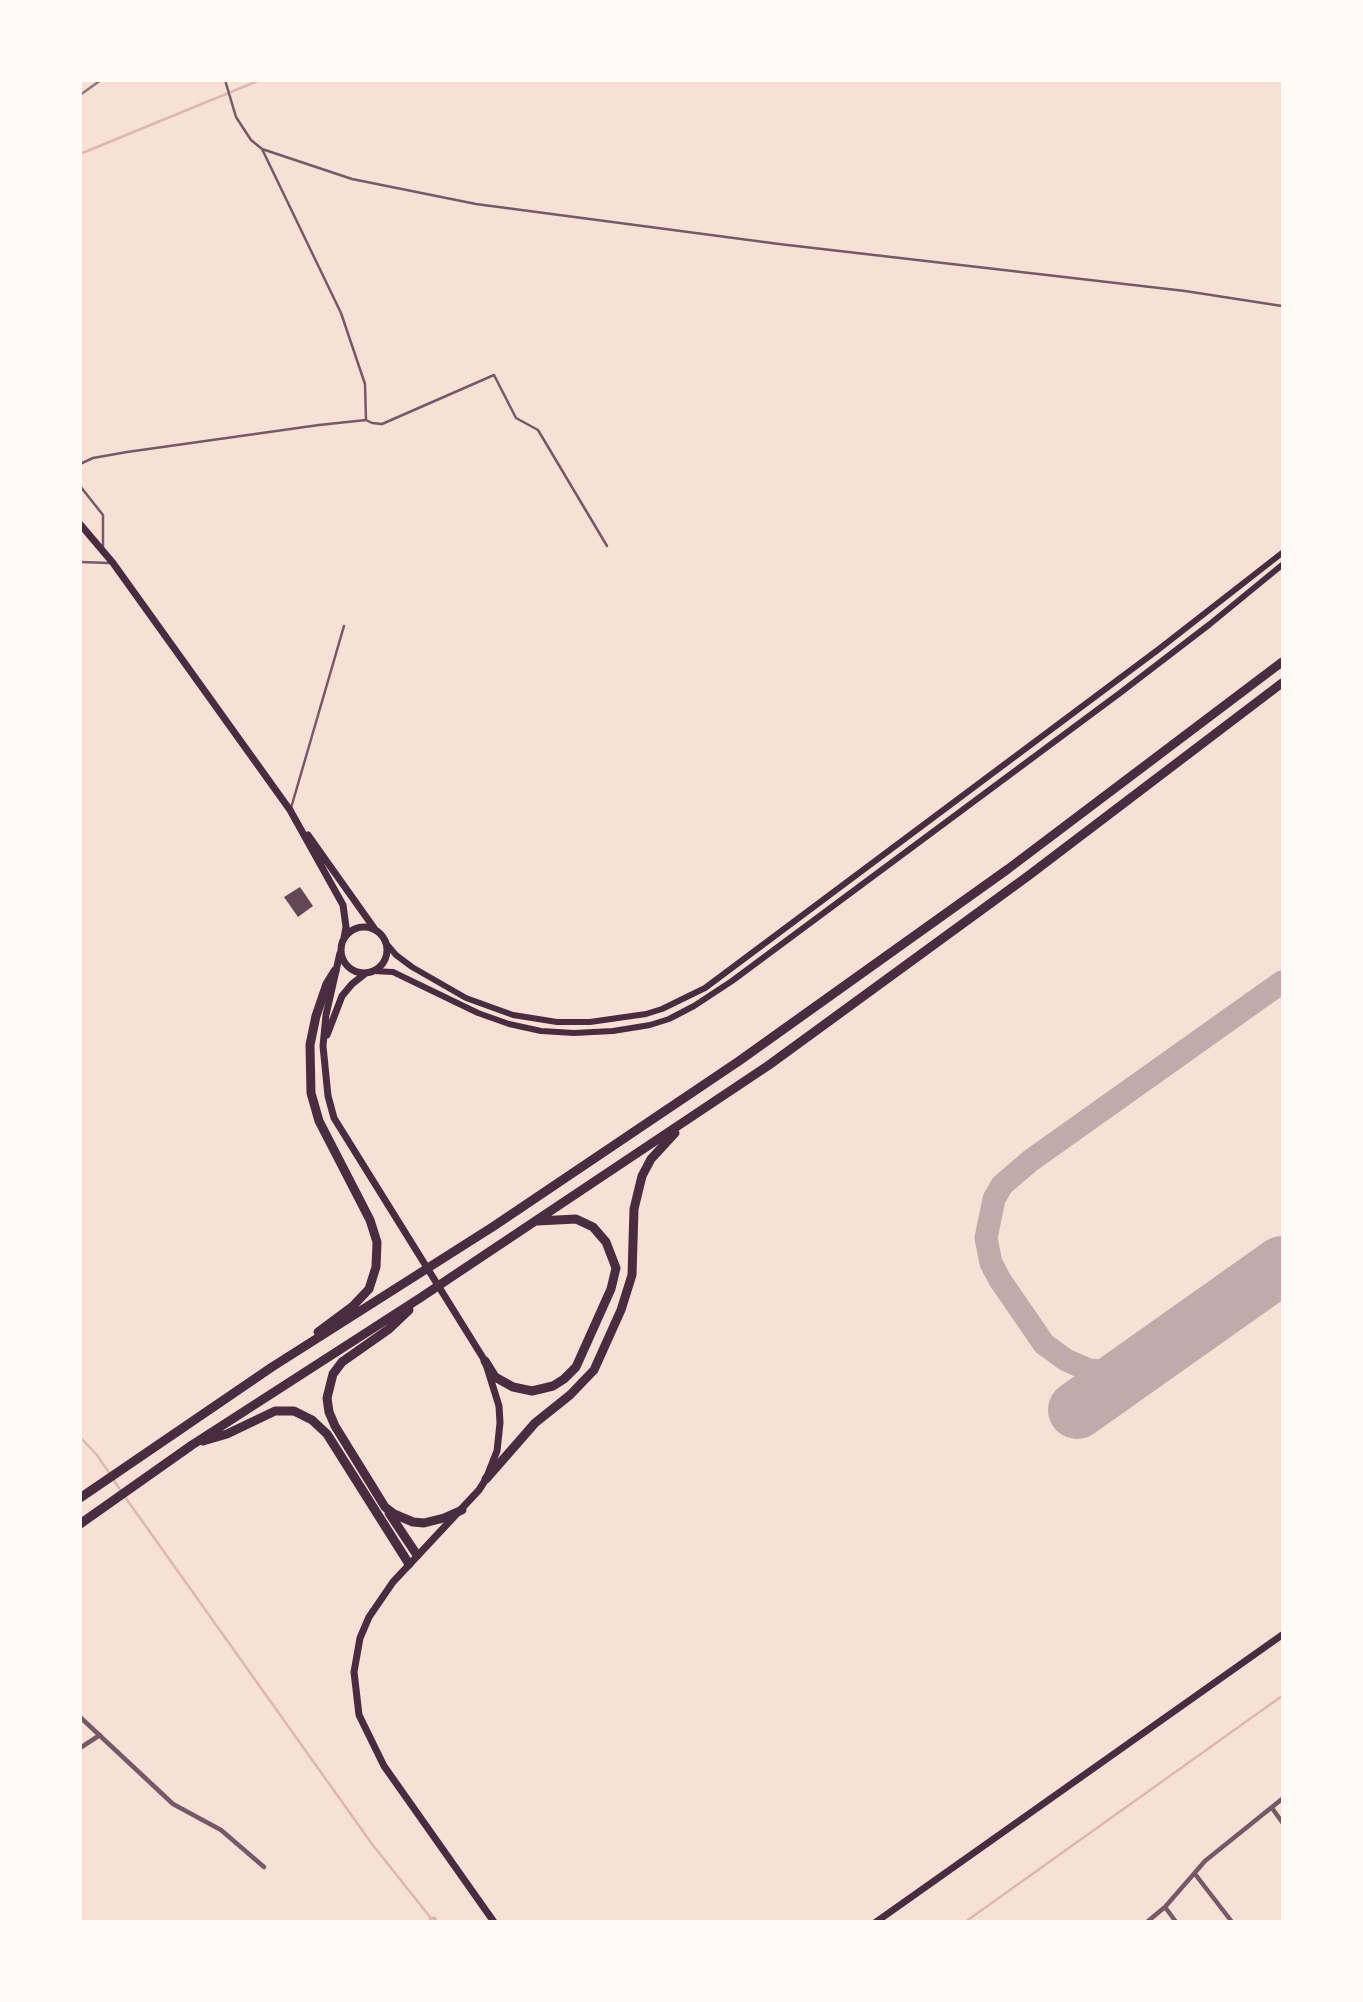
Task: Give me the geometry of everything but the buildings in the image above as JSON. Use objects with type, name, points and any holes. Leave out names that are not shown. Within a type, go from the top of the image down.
[{"type":"highway","points":[[80,1498],[271,1367],[494,1226],[739,1061],[1008,869],[1283,662]]},
{"type":"highway","points":[[80,1524],[192,1445],[702,1111],[909,964],[1283,683]]},
{"type":"highway","points":[[271,1367],[353,1306],[369,1289],[376,1267],[377,1242],[370,1220],[319,1121],[311,1093],[310,1045],[316,1016],[327,984],[335,971]]},
{"type":"highway","points":[[486,1479],[535,1423],[570,1395],[594,1370],[621,1310],[632,1275],[634,1209],[642,1176],[651,1159],[673,1135],[702,1111]]},
{"type":"highway","points":[[485,1362],[495,1377],[513,1387],[532,1391],[554,1386],[576,1367],[611,1289],[615,1268],[606,1242],[593,1227],[576,1219],[535,1221]]},
{"type":"highway","points":[[417,1555],[335,1426],[329,1412],[328,1384],[342,1362],[389,1329],[420,1298]]},
{"type":"highway","points":[[192,1445],[221,1436],[275,1411],[294,1411],[303,1415],[327,1434],[409,1564]]},
{"type":"highway","points":[[385,1507],[403,1519],[424,1523],[462,1510]]},
{"type":"main road","points":[[80,524],[113,563],[321,850],[376,931],[396,955],[466,998],[513,1014],[557,1022],[590,1022],[646,1014],[705,988],[1159,649],[1283,553]]},
{"type":"main road","points":[[340,953],[346,966],[352,971],[393,972],[478,1013],[525,1028],[591,1033],[650,1025],[669,1018],[694,1006],[732,981],[1130,685],[1283,565]]},
{"type":"main road","points":[[299,823],[343,905],[346,928],[326,1015],[323,1046],[328,1096],[334,1118],[485,1362],[499,1406],[497,1451],[486,1479],[462,1510],[417,1555],[376,1604],[360,1638],[354,1672],[359,1714],[384,1766],[494,1922]]},
{"type":"main road","points":[[344,938],[355,929],[363,927],[376,931]]},
{"type":"main road","points":[[323,1046],[342,996],[352,984],[384,962],[385,942]]},
{"type":"main road","points":[[876,1922],[1283,1635]]},
{"type":"street","points":[[80,1717],[173,1804],[221,1830],[264,1867]]},
{"type":"street","points":[[80,1748],[100,1735]]},
{"type":"street","points":[[1147,1922],[1165,1907],[1205,1861],[1283,1799]]},
{"type":"street","points":[[1272,1808],[1283,1822]]},
{"type":"street","points":[[1195,1874],[1231,1922]]},
{"type":"street","points":[[1165,1907],[1176,1922]]},
{"type":"lane","points":[[225,81],[236,117],[251,140],[262,149],[352,179],[476,204],[779,244],[1185,291],[1283,306]]},
{"type":"lane","points":[[262,149],[341,313],[365,384],[366,420]]},
{"type":"lane","points":[[80,464],[93,458],[127,452],[366,420],[382,424],[494,375],[516,418],[538,430],[607,546]]},
{"type":"lane","points":[[80,486],[103,515],[103,550]]},
{"type":"lane","points":[[80,562],[113,563]]},
{"type":"lane","points":[[290,810],[344,626]]},
{"type":"waterway","points":[[80,154],[260,80]]},
{"type":"waterway","points":[[80,1437],[110,1474]]},
{"type":"waterway","points":[[113,1479],[121,1491]]},
{"type":"waterway","points":[[125,1497],[372,1844],[434,1922]]},
{"type":"waterway","points":[[965,1922],[1282,1696]]},
{"type":"taxiway","points":[[1149,1359],[1126,1369],[1089,1370],[1066,1360],[1044,1344],[991,1263],[986,1238],[994,1199],[1002,1185],[1030,1161],[1282,982]]},
{"type":"runway","points":[[1077,1410],[1282,1265]]},
{"type":"railway","points":[[80,95],[101,80]]}]
